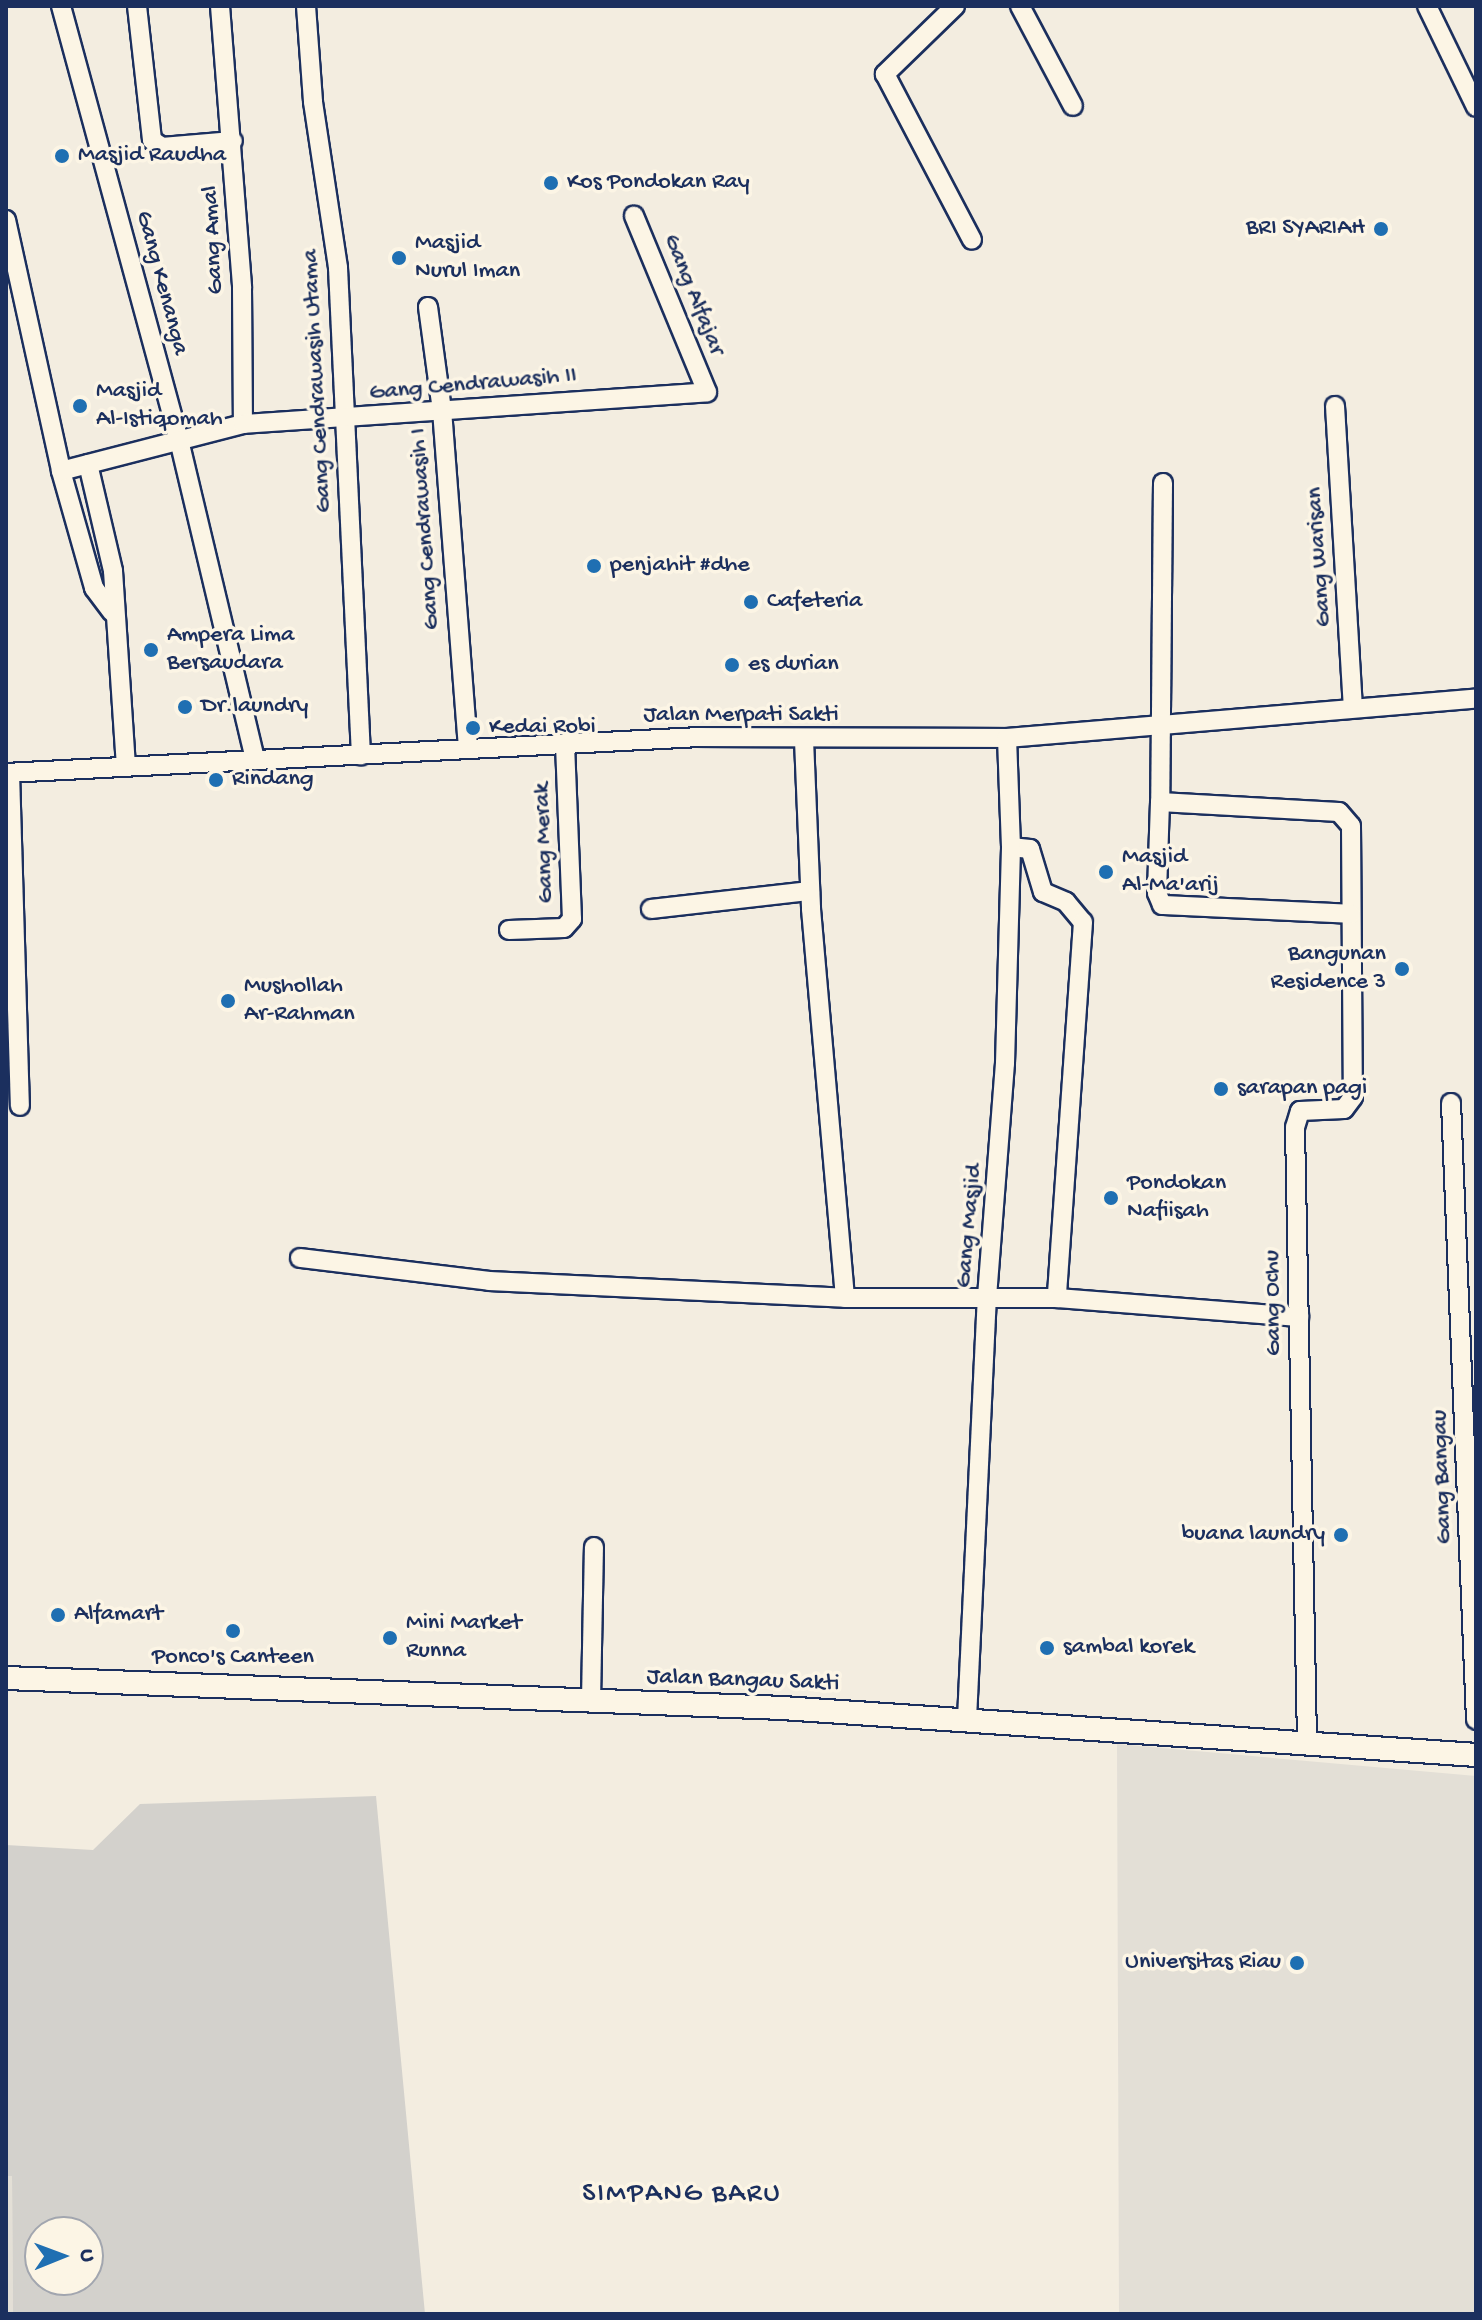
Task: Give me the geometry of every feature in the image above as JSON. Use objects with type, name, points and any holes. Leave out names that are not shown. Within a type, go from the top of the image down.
[{"type":"street","name":"Gang Kenanga","points":[[61,6],[179,440],[255,760]]},
{"type":"street","points":[[137,6],[152,140],[162,147],[233,141]]},
{"type":"street","name":"Gang Amal","points":[[220,6],[233,141],[243,424]]},
{"type":"street","name":"Gang Cendrawasih Utama","points":[[306,6],[313,102],[338,268],[361,755]]},
{"type":"street","points":[[955,6],[885,74],[972,240]]},
{"type":"street","points":[[1020,6],[1073,106]]},
{"type":"street","points":[[1427,6],[1476,107]]},
{"type":"street","name":"Gang Alfajar","points":[[634,216],[707,392]]},
{"type":"street","points":[[6,220],[61,471],[94,588],[112,612]]},
{"type":"street","name":"Gang Cendrawasih I","points":[[428,307],[442,410],[468,749]]},
{"type":"street","name":"Gang Cendrawasih II","points":[[61,471],[243,424],[345,420],[442,410],[707,392]]},
{"type":"street","name":"Gang Warisan","points":[[1335,406],[1353,706]]},
{"type":"street","points":[[88,464],[113,571],[112,612],[126,767]]},
{"type":"street","points":[[1160,802],[1348,816],[1351,914],[1162,905],[1157,893],[1163,483]]},
{"type":"street","points":[[1476,699],[1476,712]]},
{"type":"street","name":"Jalan Merpati Sakti","points":[[8,773],[701,737],[804,740],[1007,738],[1353,706],[1476,699]]},
{"type":"street","name":"Gang Masjid","points":[[967,1719],[987,1297],[1000,1173],[1011,847],[1007,738]]},
{"type":"street","points":[[804,740],[810,891],[845,1298]]},
{"type":"street","name":"Gang Merak","points":[[509,930],[564,928],[572,919],[565,745]]},
{"type":"street","points":[[8,773],[20,1106]]},
{"type":"street","points":[[1011,847],[1030,849],[1043,892],[1066,902],[1083,922],[1057,1298]]},
{"type":"street","points":[[651,909],[810,891]]},
{"type":"street","name":"Gang Ochu","points":[[1307,1740],[1295,1127],[1300,1111],[1344,1109],[1353,1097],[1351,914]]},
{"type":"street","name":"Gang Bangau","points":[[1451,1103],[1476,1719]]},
{"type":"street","points":[[300,1258],[489,1281],[845,1298],[1057,1298],[1299,1317]]},
{"type":"street","points":[[591,1701],[594,1547]]},
{"type":"street","name":"Jalan Bangau Sakti","points":[[6,1678],[967,1719],[1307,1740],[1476,1755]]},
{"type":"shaded area","name":"Universitas Riau","points":[[1117,1744],[1476,1776],[1476,2314],[1119,2314]]},
{"type":"shaded area","points":[[376,1796],[425,2314],[13,2314],[12,2176],[6,2176],[6,1845],[93,1850],[140,1804]]},
{"type":"shaded area","points":[[6,2176],[12,2176],[13,2314],[6,2314]]},
{"type":"place","name":"Masjid Raudha","points":[[62,156]]},
{"type":"place","name":"Kos Pondokan Ray","points":[[551,183]]},
{"type":"place","name":"BRI SYARIAH","points":[[1381,229]]},
{"type":"place","name":"Masjid Nurul Iman","points":[[399,258]]},
{"type":"place","name":"Masjid Al-Istiqomah","points":[[80,406]]},
{"type":"place","name":"penjahit #dhe","points":[[594,566]]},
{"type":"place","name":"Cafeteria","points":[[751,602]]},
{"type":"place","name":"Ampera Lima Bersaudara","points":[[151,650]]},
{"type":"place","name":"es durian","points":[[732,665]]},
{"type":"place","name":"Dr.laundry","points":[[185,707]]},
{"type":"place","name":"Kedai Robi","points":[[473,728]]},
{"type":"place","name":"Rindang","points":[[216,780]]},
{"type":"place","name":"Masjid Al-Ma'arij","points":[[1106,872]]},
{"type":"place","name":"Bangunan Residence 3","points":[[1402,969]]},
{"type":"place","name":"Mushollah Ar-Rahman","points":[[228,1001]]},
{"type":"place","name":"sarapan pagi","points":[[1221,1089]]},
{"type":"place","name":"Pondokan Nafiisah","points":[[1111,1198]]},
{"type":"place","name":"buana laundry","points":[[1341,1535]]},
{"type":"place","name":"Alfamart","points":[[58,1615]]},
{"type":"place","name":"Ponco's Canteen","points":[[233,1631]]},
{"type":"place","name":"Mini Market Runna","points":[[390,1638]]},
{"type":"place","name":"sambal korek","points":[[1047,1648]]},
{"type":"place","name":"Universitas Riau","points":[[1297,1963]]},
{"type":"district","name":"SIMPANG BARU","points":[[682,2195]]}]
